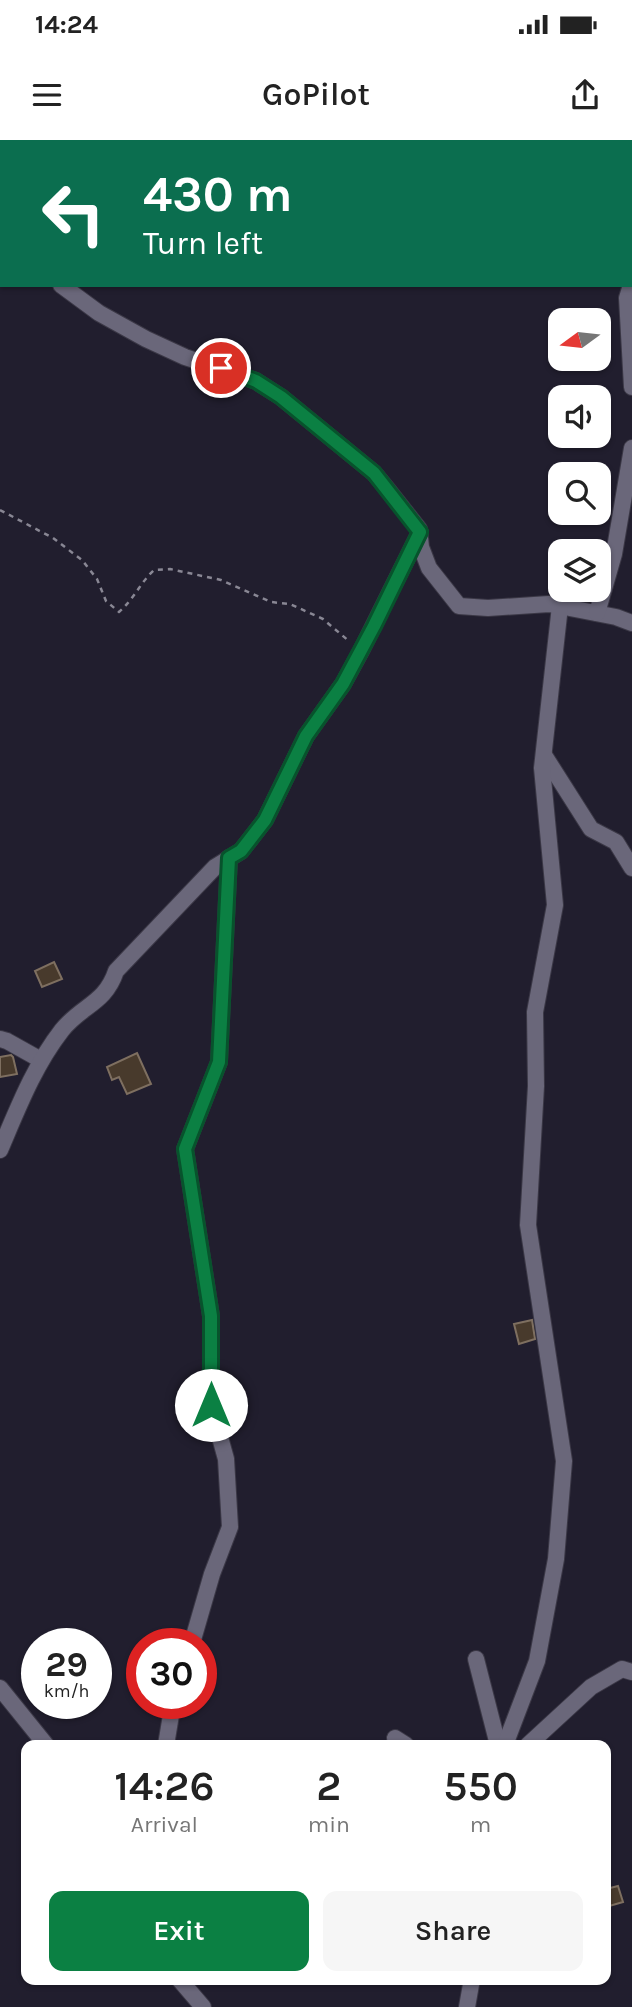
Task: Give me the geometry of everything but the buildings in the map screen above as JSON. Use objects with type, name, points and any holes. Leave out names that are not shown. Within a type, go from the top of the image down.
[{"type":"street","points":[[64,287],[99,313],[146,339],[186,357],[256,381],[281,397],[374,473],[420,532],[429,568],[459,606],[488,608],[549,604],[632,623]]},
{"type":"street","points":[[631,287],[627,298],[632,387]]},
{"type":"street","points":[[597,613],[614,554],[632,448]]},
{"type":"street","points":[[0,1150],[34,1071],[64,1027],[106,993],[116,971],[215,867],[241,851],[265,820],[306,736],[343,684],[420,532]]},
{"type":"street","points":[[507,1740],[537,1661],[556,1559],[564,1461],[528,1225],[537,1086],[535,1012],[555,905],[542,768],[560,606]]},
{"type":"street","points":[[544,755],[591,829],[616,842],[632,868]]},
{"type":"street","points":[[196,1628],[212,1574],[230,1527],[226,1459],[211,1405],[211,1316],[185,1149],[219,1062],[229,858]]},
{"type":"street","points":[[0,1039],[41,1060]]},
{"type":"street","points":[[476,1660],[497,1740]]},
{"type":"street","points":[[533,1740],[591,1687],[622,1669],[632,1672]]},
{"type":"street","points":[[0,1688],[42,1740]]},
{"type":"street","points":[[167,1740],[170,1719]]},
{"type":"street","points":[[184,1985],[203,2007]]},
{"type":"street","points":[[467,2007],[471,1985]]},
{"type":"path","points":[[0,510],[53,538],[82,560],[97,579],[106,601],[119,612],[132,600],[143,580],[154,570],[170,569],[220,580],[271,602],[289,604],[323,620],[360,651]]},
{"type":"route","points":[[211,1405],[211,1316],[185,1149],[219,1062],[229,858],[241,851],[265,820],[306,736],[343,684],[420,532],[374,473],[281,397],[256,381],[221,368]]}]
